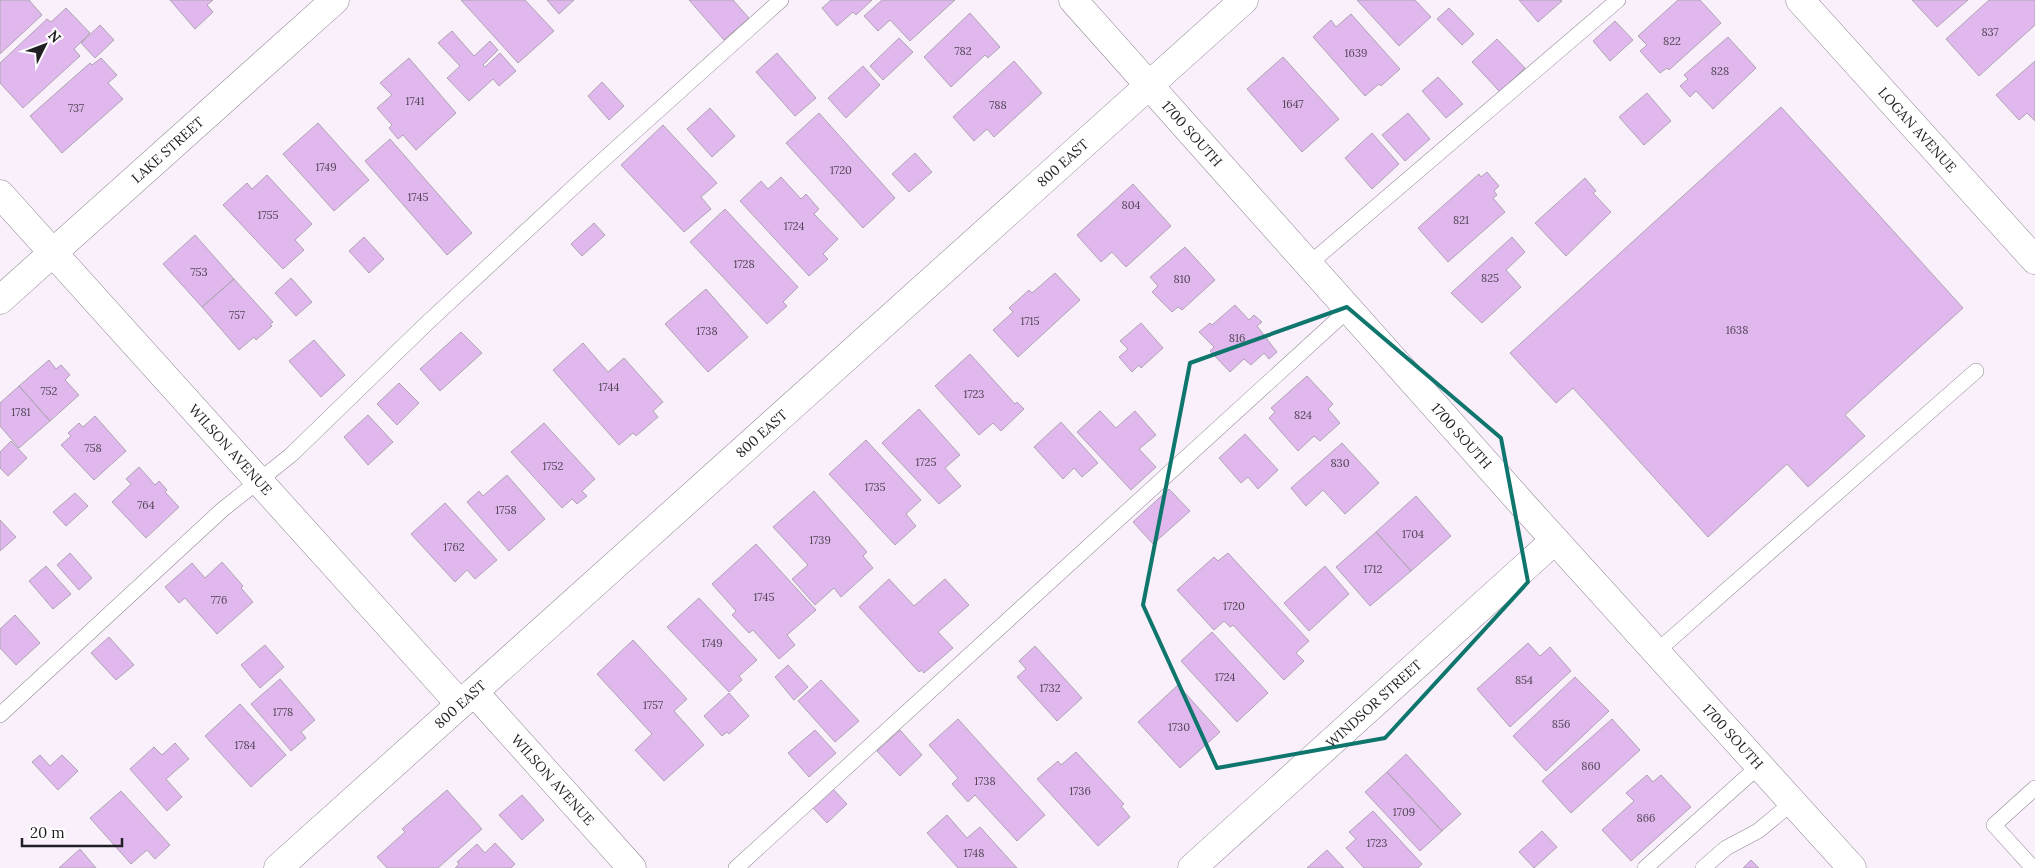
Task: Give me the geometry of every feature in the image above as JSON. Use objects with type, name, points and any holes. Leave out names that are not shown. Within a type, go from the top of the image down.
[{"type":"street","name":"LAKE STREET","points":[[0,300],[335,0]]},
{"type":"street","name":"1700 SOUTH","points":[[1073,0],[1555,540],[1852,868]]},
{"type":"street","name":"800 EAST","points":[[292,863],[467,698],[1244,0]]},
{"type":"street","name":"LOGAN AVENUE","points":[[1800,0],[2035,260]]},
{"type":"street","name":"WILSON AVENUE","points":[[0,194],[259,481],[632,868]]},
{"type":"street","name":"WINDSOR STREET","points":[[1192,868],[1555,540]]},
{"type":"lane","points":[[0,715],[222,510],[291,455],[426,324],[592,170],[781,0]]},
{"type":"lane","points":[[1309,264],[1618,0]]},
{"type":"lane","points":[[736,868],[1349,309]]},
{"type":"lane","points":[[1656,652],[1976,371]]},
{"type":"lane","points":[[1645,868],[1759,766]]},
{"type":"lane","points":[[2033,868],[1994,825],[2035,788]]},
{"type":"lane","points":[[1703,868],[1726,848],[1758,831],[1793,802]]},
{"type":"highlighted area","points":[[1347,307],[1501,438],[1528,582],[1385,738],[1217,768],[1143,605],[1190,363]]},
{"type":"building","points":[[0,0],[29,0],[42,15],[0,54]]},
{"type":"building","points":[[170,0],[213,0],[207,5],[213,12],[195,29]]},
{"type":"building","points":[[461,0],[525,0],[554,31],[518,63]]},
{"type":"building","points":[[547,0],[574,0],[559,14]]},
{"type":"building","points":[[689,0],[733,0],[749,18],[724,40]]},
{"type":"building","points":[[831,0],[872,0],[856,15],[853,12],[837,26],[822,8]]},
{"type":"building","points":[[882,0],[955,0],[910,41],[890,20],[878,31],[864,16]]},
{"type":"building","points":[[1357,0],[1415,0],[1431,17],[1399,46]]},
{"type":"building","points":[[1519,0],[1561,0],[1562,1],[1538,22]]},
{"type":"building","points":[[1678,0],[1700,0],[1721,23],[1669,70],[1667,68],[1660,73],[1640,51],[1647,45],[1638,36]]},
{"type":"building","points":[[1912,0],[1968,0],[1937,27]]},
{"type":"building","points":[[1989,0],[2035,0],[2035,25],[1979,76],[1946,39]]},
{"type":"building","points":[[66,8],[90,33],[74,49],[80,56],[23,108],[0,83],[0,63],[47,19],[51,22]]},
{"type":"building","points":[[1449,8],[1474,34],[1462,45],[1437,19]]},
{"type":"building","points":[[970,13],[1000,47],[988,58],[985,55],[951,87],[924,57]]},
{"type":"building","points":[[1351,14],[1400,69],[1381,86],[1379,84],[1365,96],[1313,37],[1331,20],[1336,27]]},
{"type":"building","points":[[1615,21],[1633,40],[1610,61],[1593,41]]},
{"type":"building","points":[[100,25],[114,40],[95,58],[81,43]]},
{"type":"building","points":[[452,31],[474,56],[490,41],[498,50],[483,65],[485,67],[500,53],[516,71],[499,86],[493,79],[469,101],[447,78],[460,66],[438,43]]},
{"type":"building","points":[[1728,37],[1756,68],[1713,109],[1696,91],[1690,97],[1680,86],[1688,79],[1684,75]]},
{"type":"building","points":[[899,38],[913,52],[883,80],[870,66]]},
{"type":"building","points":[[1497,39],[1525,68],[1500,92],[1472,62]]},
{"type":"building","points":[[777,53],[816,98],[795,116],[756,72]]},
{"type":"building","points":[[1283,57],[1339,119],[1302,152],[1247,89]]},
{"type":"building","points":[[101,58],[117,75],[108,83],[123,99],[62,153],[30,116],[90,63],[92,65]]},
{"type":"building","points":[[409,58],[456,113],[416,150],[403,135],[398,139],[389,128],[392,125],[377,108],[392,95],[380,83]]},
{"type":"building","points":[[1014,61],[1042,93],[994,137],[987,129],[974,141],[953,117]]},
{"type":"building","points":[[2035,61],[2035,121],[2027,113],[2019,120],[1996,95]]},
{"type":"building","points":[[863,66],[880,85],[846,118],[828,98]]},
{"type":"building","points":[[1438,77],[1463,104],[1446,118],[1422,91]]},
{"type":"building","points":[[602,82],[624,106],[609,120],[588,96]]},
{"type":"building","points":[[1647,93],[1671,121],[1644,145],[1619,117]]},
{"type":"building","points":[[1781,107],[1963,308],[1845,415],[1865,436],[1808,487],[1787,464],[1708,537],[1573,388],[1556,403],[1510,353]]},
{"type":"building","points":[[710,108],[735,136],[712,157],[687,129]]},
{"type":"building","points":[[819,113],[895,198],[863,228],[786,143]]},
{"type":"building","points":[[1408,113],[1430,139],[1405,161],[1382,135]]},
{"type":"building","points":[[318,123],[369,180],[334,211],[283,154]]},
{"type":"building","points":[[663,125],[717,183],[701,197],[711,209],[684,232],[621,165]]},
{"type":"building","points":[[1372,133],[1399,164],[1372,189],[1345,158]]},
{"type":"building","points":[[390,139],[472,233],[447,255],[365,161]]},
{"type":"building","points":[[915,153],[932,172],[909,192],[892,174]]},
{"type":"building","points":[[1487,172],[1499,186],[1494,191],[1497,195],[1493,198],[1505,212],[1448,262],[1418,228],[1479,174],[1481,177]]},
{"type":"building","points":[[267,175],[312,224],[295,240],[304,250],[283,269],[223,205],[247,183],[252,189]]},
{"type":"building","points":[[781,177],[801,199],[806,194],[819,209],[814,214],[838,239],[823,254],[828,259],[809,276],[740,201],[761,181],[768,189]]},
{"type":"building","points":[[1585,178],[1596,191],[1593,193],[1611,212],[1566,256],[1535,223]]},
{"type":"building","points":[[1133,184],[1171,226],[1126,267],[1112,252],[1101,262],[1077,235]]},
{"type":"building","points":[[725,209],[798,287],[783,302],[787,306],[767,324],[690,242]]},
{"type":"building","points":[[594,223],[605,235],[582,256],[571,244]]},
{"type":"building","points":[[195,235],[234,279],[202,307],[163,264]]},
{"type":"building","points":[[364,237],[384,259],[369,273],[349,251]]},
{"type":"building","points":[[1512,237],[1525,252],[1506,270],[1521,287],[1482,323],[1451,293]]},
{"type":"building","points":[[1185,247],[1215,280],[1182,310],[1178,307],[1172,312],[1152,292],[1158,286],[1150,277]]},
{"type":"building","points":[[1055,273],[1080,300],[1018,357],[993,330],[1013,312],[1009,308],[1029,290],[1032,293]]},
{"type":"building","points":[[291,278],[312,302],[296,316],[275,293]]},
{"type":"building","points":[[234,279],[273,322],[270,324],[272,326],[256,340],[254,337],[239,350],[202,307]]},
{"type":"building","points":[[706,289],[748,337],[708,372],[665,324]]},
{"type":"building","points":[[1235,305],[1249,320],[1254,315],[1262,322],[1257,326],[1277,352],[1269,359],[1264,353],[1251,365],[1244,359],[1230,372],[1210,351],[1214,347],[1199,332],[1210,323],[1212,325]]},
{"type":"building","points":[[1141,323],[1163,348],[1141,368],[1139,365],[1132,372],[1119,357],[1128,349],[1120,341]]},
{"type":"building","points":[[461,332],[482,353],[440,391],[420,369]]},
{"type":"building","points":[[314,340],[345,375],[321,397],[289,361]]},
{"type":"building","points":[[583,343],[608,372],[624,358],[663,402],[653,411],[658,417],[636,436],[633,433],[619,445],[553,370]]},
{"type":"building","points":[[970,354],[1015,404],[1017,402],[1024,409],[1001,431],[993,423],[979,435],[935,386]]},
{"type":"building","points":[[49,360],[56,369],[61,365],[70,375],[65,380],[79,395],[50,421],[19,386]]},
{"type":"building","points":[[1307,376],[1333,404],[1328,409],[1340,423],[1320,441],[1314,436],[1298,451],[1269,418],[1275,412],[1271,408]]},
{"type":"building","points":[[399,383],[419,403],[397,425],[377,404]]},
{"type":"building","points":[[19,386],[50,421],[19,448],[0,426],[0,403]]},
{"type":"building","points":[[919,409],[960,455],[945,468],[961,486],[939,504],[882,443]]},
{"type":"building","points":[[1100,411],[1116,428],[1135,411],[1156,435],[1139,449],[1156,467],[1131,490],[1077,432]]},
{"type":"building","points":[[368,415],[393,442],[368,465],[344,437]]},
{"type":"building","points":[[95,416],[126,451],[94,480],[61,445],[71,436],[68,433],[79,423],[83,427]]},
{"type":"building","points":[[1061,422],[1098,463],[1082,477],[1074,468],[1063,479],[1034,447]]},
{"type":"building","points":[[544,423],[595,479],[582,491],[587,496],[577,504],[572,499],[562,508],[511,452]]},
{"type":"building","points":[[1245,434],[1278,470],[1258,489],[1248,477],[1241,483],[1219,458]]},
{"type":"building","points":[[866,440],[921,500],[906,514],[916,526],[895,545],[829,474]]},
{"type":"building","points":[[11,441],[27,458],[8,476],[0,468],[0,452]]},
{"type":"building","points":[[1342,443],[1379,483],[1345,514],[1323,490],[1306,506],[1291,488]]},
{"type":"building","points":[[139,467],[155,485],[159,481],[167,490],[165,492],[179,507],[146,538],[112,502],[131,484],[126,479]]},
{"type":"building","points":[[507,475],[545,519],[509,551],[467,502],[479,491],[483,496]]},
{"type":"building","points":[[1169,489],[1190,511],[1153,544],[1133,522]]},
{"type":"building","points":[[814,491],[867,552],[863,556],[873,568],[841,597],[834,588],[815,605],[792,579],[808,565],[773,527]]},
{"type":"building","points":[[75,493],[88,506],[66,526],[53,512]]},
{"type":"building","points":[[1416,496],[1451,536],[1411,571],[1376,532]]},
{"type":"building","points":[[445,503],[497,560],[475,579],[467,570],[455,582],[411,534]]},
{"type":"building","points":[[0,520],[16,537],[0,551]]},
{"type":"building","points":[[1376,532],[1411,571],[1370,606],[1336,567]]},
{"type":"building","points":[[756,544],[816,610],[787,635],[795,645],[779,659],[753,630],[749,633],[732,615],[736,611],[712,584]]},
{"type":"building","points":[[70,553],[92,578],[79,590],[57,565]]},
{"type":"building","points":[[1228,553],[1309,641],[1296,653],[1304,661],[1284,680],[1233,625],[1230,627],[1224,621],[1214,630],[1177,590],[1214,557],[1218,561]]},
{"type":"building","points":[[222,562],[243,586],[241,588],[253,602],[217,634],[185,598],[179,603],[165,587],[192,563],[205,578]]},
{"type":"building","points":[[46,566],[71,594],[53,609],[29,581]]},
{"type":"building","points":[[1325,566],[1349,594],[1309,631],[1284,603]]},
{"type":"building","points":[[889,579],[914,606],[945,579],[969,605],[938,632],[953,648],[924,673],[922,670],[919,672],[859,607]]},
{"type":"building","points":[[699,598],[757,660],[739,676],[742,680],[729,692],[667,627]]},
{"type":"building","points":[[15,615],[40,643],[16,665],[0,648],[0,629]]},
{"type":"building","points":[[1212,632],[1268,693],[1237,722],[1181,661]]},
{"type":"building","points":[[109,637],[134,665],[116,680],[91,653]]},
{"type":"building","points":[[633,640],[687,699],[674,711],[704,745],[664,781],[635,750],[652,734],[597,674]]},
{"type":"building","points":[[1528,643],[1540,656],[1550,647],[1571,671],[1510,727],[1477,689]]},
{"type":"building","points":[[265,645],[284,667],[260,688],[241,665]]},
{"type":"building","points":[[1035,646],[1082,698],[1057,721],[1017,677],[1026,669],[1019,661]]},
{"type":"building","points":[[788,665],[808,687],[794,700],[775,677]]},
{"type":"building","points":[[1575,677],[1609,711],[1546,771],[1513,736]]},
{"type":"building","points":[[280,679],[315,720],[301,732],[306,738],[291,751],[251,704]]},
{"type":"building","points":[[821,680],[859,721],[835,742],[798,701]]},
{"type":"building","points":[[1178,685],[1220,732],[1180,768],[1138,722]]},
{"type":"building","points":[[729,693],[749,716],[729,734],[727,732],[722,736],[704,716]]},
{"type":"building","points":[[240,704],[286,755],[251,787],[205,736]]},
{"type":"building","points":[[958,719],[1045,815],[1017,841],[975,795],[968,802],[952,784],[958,778],[929,745]]},
{"type":"building","points":[[1612,719],[1640,750],[1571,813],[1542,781]]},
{"type":"building","points":[[815,730],[836,753],[809,777],[788,753]]},
{"type":"building","points":[[900,730],[922,755],[900,776],[877,751]]},
{"type":"building","points":[[175,743],[189,759],[166,779],[182,797],[167,811],[130,769],[154,747],[162,755]]},
{"type":"building","points":[[1076,752],[1124,804],[1121,806],[1130,817],[1098,846],[1037,779],[1058,761],[1061,765]]},
{"type":"building","points":[[1406,754],[1461,814],[1442,831],[1387,772]]},
{"type":"building","points":[[40,755],[50,766],[62,755],[78,771],[58,790],[32,762]]},
{"type":"building","points":[[1387,772],[1442,831],[1420,851],[1365,792]]},
{"type":"building","points":[[1647,775],[1653,782],[1661,775],[1691,807],[1631,861],[1602,830],[1634,801],[1626,793]]},
{"type":"building","points":[[833,789],[847,804],[827,823],[813,808]]},
{"type":"building","points":[[447,790],[482,829],[438,868],[387,868],[377,857],[405,832],[402,829]]},
{"type":"building","points":[[121,791],[170,845],[155,859],[147,850],[131,864],[90,818]]},
{"type":"building","points":[[522,795],[544,820],[522,840],[499,815]]},
{"type":"building","points":[[1373,811],[1422,864],[1418,868],[1364,868],[1346,848],[1356,839],[1349,832]]},
{"type":"building","points":[[947,815],[967,838],[980,827],[1017,868],[958,868],[927,833]]},
{"type":"building","points":[[1542,831],[1557,847],[1534,868],[1519,852]]},
{"type":"building","points":[[495,843],[515,864],[511,868],[455,868],[459,864],[457,862],[477,844],[485,853]]},
{"type":"building","points":[[80,849],[96,868],[59,868]]},
{"type":"building","points":[[1327,850],[1344,868],[1307,868]]},
{"type":"building","points":[[1751,860],[1759,868],[1743,868]]}]
